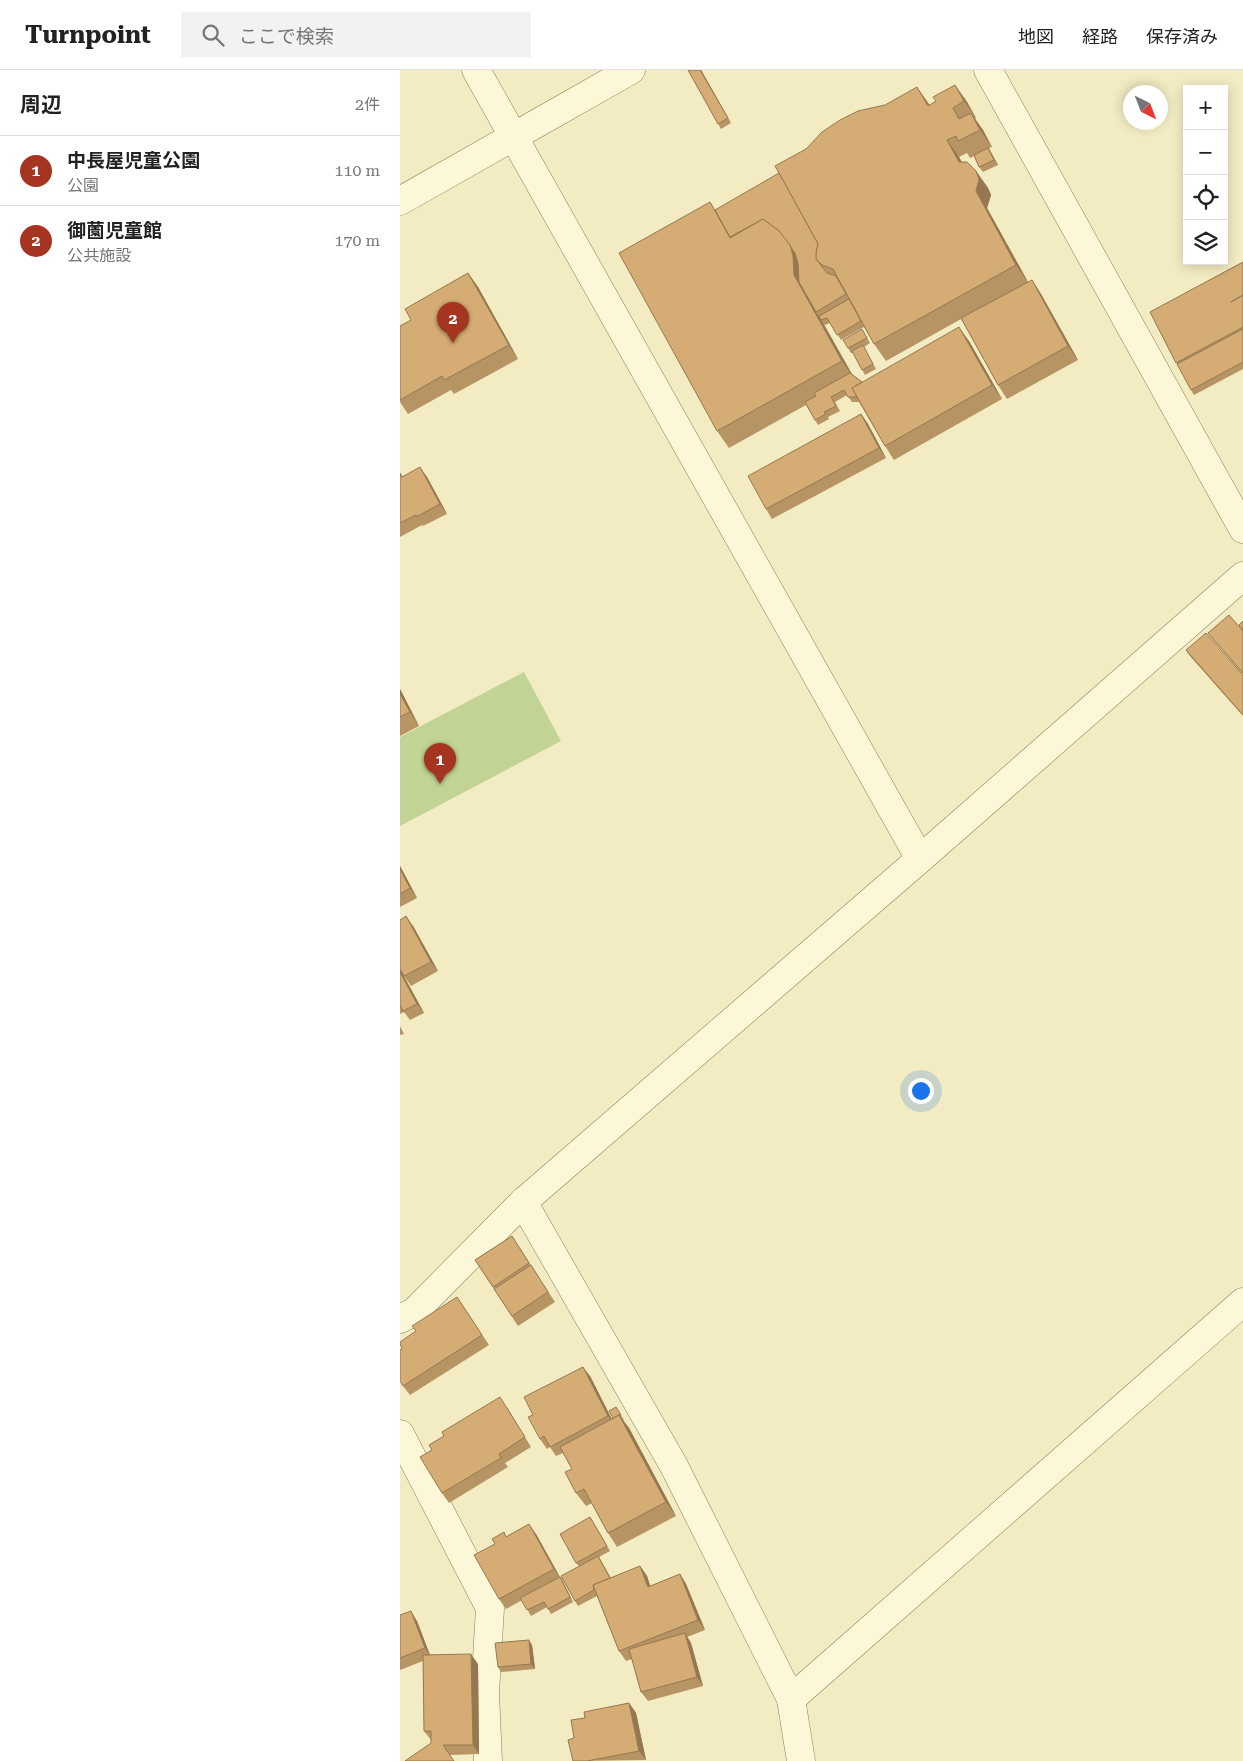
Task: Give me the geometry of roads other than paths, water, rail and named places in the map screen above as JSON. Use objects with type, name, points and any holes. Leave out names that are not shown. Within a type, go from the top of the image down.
[{"type":"street","points":[[476,70],[920,859]]},
{"type":"street","points":[[400,201],[631,70]]},
{"type":"street","points":[[988,70],[1243,529]]},
{"type":"street","points":[[400,1319],[414,1312],[523,1202],[920,859],[1243,576]]},
{"type":"street","points":[[523,1202],[674,1466],[791,1699],[801,1761]]},
{"type":"street","points":[[791,1699],[1243,1302]]},
{"type":"street","points":[[400,1434],[490,1608],[485,1693],[488,1761]]},
{"type":"place","name":"御薗児童館","points":[[453,343]]},
{"type":"place","name":"中長屋児童公園","points":[[440,784]]}]
